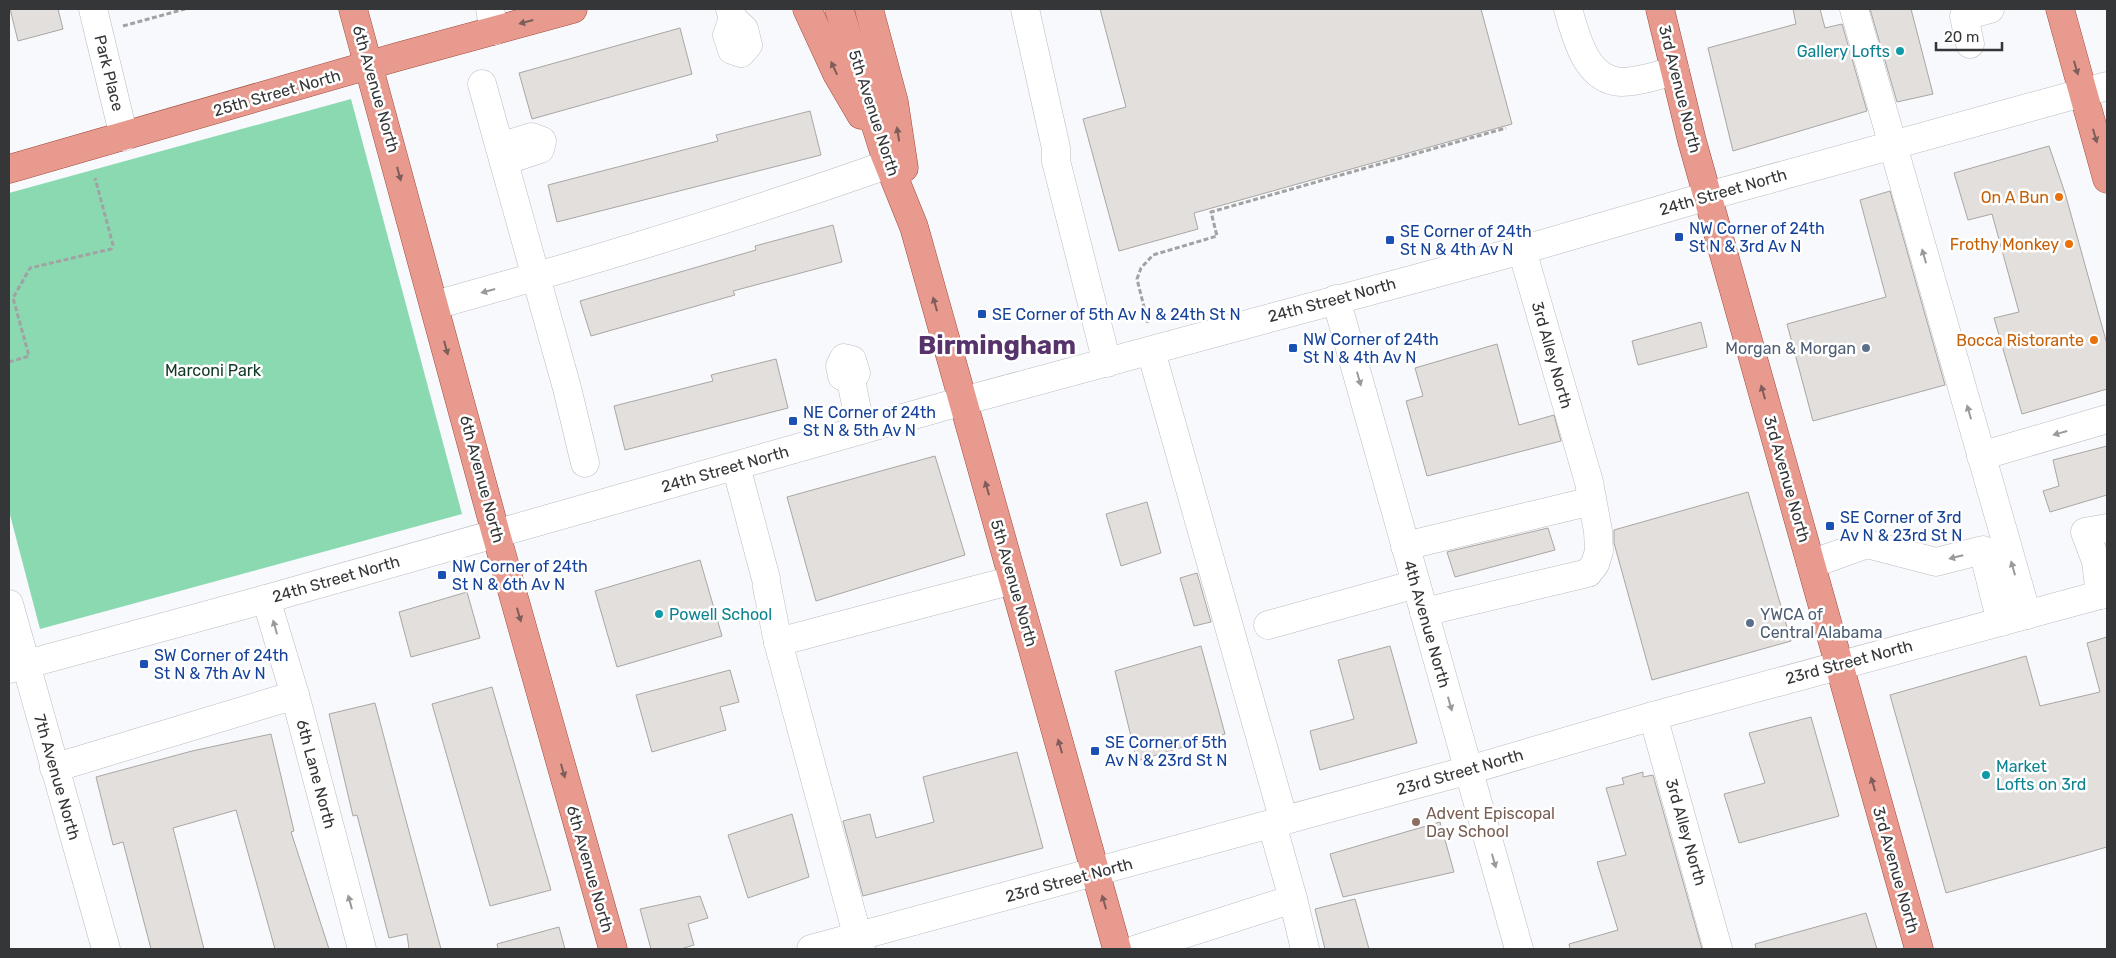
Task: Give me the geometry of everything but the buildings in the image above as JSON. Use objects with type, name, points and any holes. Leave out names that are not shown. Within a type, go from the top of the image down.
[{"type":"main road","name":"6th Avenue North","points":[[353,9],[370,65],[496,534],[613,949]]},
{"type":"main road","name":"25th Street North","points":[[9,169],[370,65],[492,20],[574,9]]},
{"type":"main road","points":[[807,9],[837,74],[887,160]]},
{"type":"main road","name":"5th Avenue North","points":[[839,9],[887,160],[911,217]]},
{"type":"main road","name":"5th Avenue North","points":[[869,9],[894,102],[911,217],[1117,949]]},
{"type":"main road","name":"3rd Avenue North","points":[[1660,9],[1692,141],[1919,949]]},
{"type":"main road","points":[[2060,9],[2095,90],[2107,179]]},
{"type":"street","points":[[1025,9],[1056,148],[1056,161],[1107,363]]},
{"type":"street","points":[[1568,9],[1584,55],[1590,65],[1604,77],[1611,81],[1624,82],[1675,71]]},
{"type":"street","points":[[1854,9],[1981,456],[2014,618]]},
{"type":"street","points":[[1970,44],[1964,16],[1990,9]]},
{"type":"street","name":"Park Place","points":[[96,21],[124,137]]},
{"type":"street","points":[[482,84],[585,463]]},
{"type":"street","name":"24th Street North","points":[[17,666],[266,599],[962,401],[1522,250],[1708,196],[2095,90]]},
{"type":"street","points":[[435,306],[535,278],[785,200],[887,160]]},
{"type":"street","name":"3rd Alley North","points":[[1424,612],[1588,573],[1595,564],[1599,551],[1598,531],[1589,482],[1522,250]]},
{"type":"street","name":"4th Avenue North","points":[[1336,299],[1519,949]]},
{"type":"street","points":[[1151,351],[1278,822],[1305,949]]},
{"type":"street","points":[[851,380],[861,430]]},
{"type":"street","points":[[1981,456],[2107,419]]},
{"type":"street","points":[[736,466],[767,583],[778,642],[859,943]]},
{"type":"street","points":[[1405,546],[1592,501]]},
{"type":"street","points":[[2104,594],[2096,561],[2085,532],[2107,528]]},
{"type":"street","points":[[1811,564],[1867,544],[1936,562],[1983,550],[2014,618]]},
{"type":"street","points":[[778,642],[1013,580]]},
{"type":"street","points":[[1268,625],[1416,584]]},
{"type":"street","name":"23rd Street North","points":[[811,949],[859,943],[1096,873],[1469,770],[1653,716],[2104,594]]},
{"type":"street","name":"6th Lane North","points":[[266,599],[294,695],[362,949]]},
{"type":"street","name":"7th Avenue North","points":[[9,604],[17,666],[54,768],[106,949]]},
{"type":"street","points":[[54,768],[294,695]]},
{"type":"street","name":"3rd Alley North","points":[[1653,716],[1718,949]]},
{"type":"street","points":[[1137,949],[1293,899]]},
{"type":"path","points":[[96,21],[185,9]]},
{"type":"path","points":[[1148,323],[1137,279],[1141,268],[1153,255],[1217,236],[1211,212],[1506,128]]},
{"type":"path","points":[[9,362],[29,356],[13,298],[30,268],[111,249],[114,245],[95,178]]},
{"type":"green space","name":"Marconi Park","points":[[351,99],[462,514],[40,629],[9,511],[9,193]]},
{"type":"place","name":"Gallery Lofts","points":[[1900,51]]},
{"type":"place","name":"On A Bun","points":[[2059,197]]},
{"type":"place","name":"NW Corner of 24th St N & 3rd Av N","points":[[1679,237]]},
{"type":"place","name":"SE Corner of 24th St N & 4th Av N","points":[[1390,240]]},
{"type":"place","name":"Frothy Monkey","points":[[2069,244]]},
{"type":"place","name":"SE Corner of 5th Av N & 24th St N","points":[[982,314]]},
{"type":"place","name":"Bocca Ristorante","points":[[2094,340]]},
{"type":"place","name":"NW Corner of 24th St N & 4th Av N","points":[[1293,348]]},
{"type":"place","name":"Morgan & Morgan","points":[[1866,348]]},
{"type":"place","name":"NE Corner of 24th St N & 5th Av N","points":[[793,421]]},
{"type":"place","name":"SE Corner of 3rd Av N & 23rd St N","points":[[1830,526]]},
{"type":"place","name":"NW Corner of 24th St N & 6th Av N","points":[[442,575]]},
{"type":"place","name":"Powell School","points":[[659,614]]},
{"type":"place","name":"YWCA of Central Alabama","points":[[1750,623]]},
{"type":"place","name":"SW Corner of 24th St N & 7th Av N","points":[[144,664]]},
{"type":"place","name":"SE Corner of 5th Av N & 23rd St N","points":[[1095,751]]},
{"type":"place","name":"Market Lofts on 3rd","points":[[1986,775]]},
{"type":"place","name":"Advent Episcopal Day School","points":[[1416,822]]},
{"type":"district","name":"Birmingham","points":[[997,345]]}]
